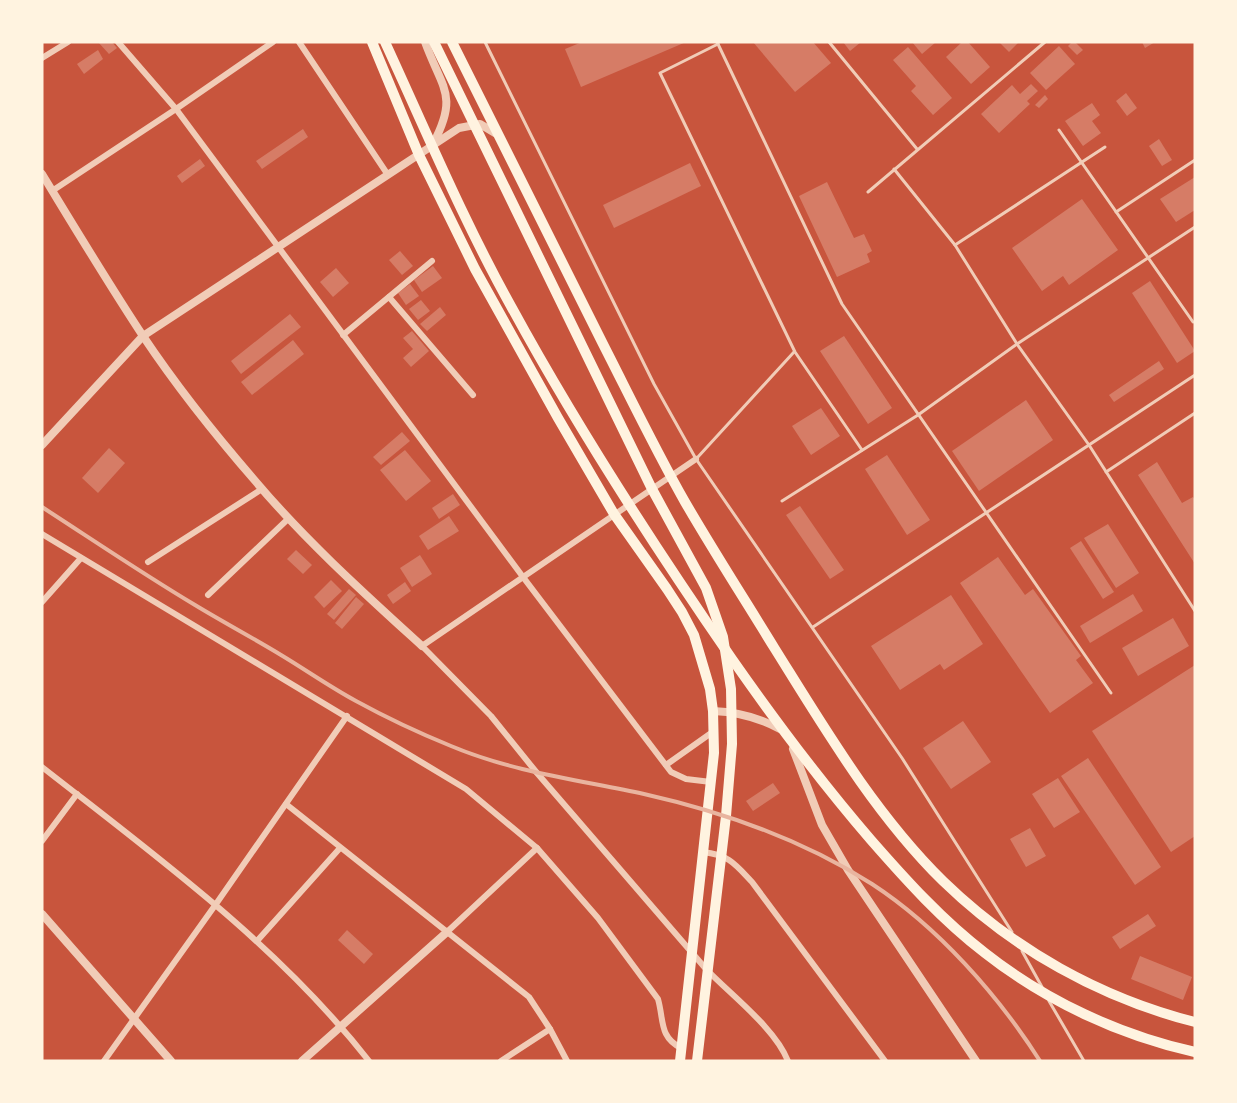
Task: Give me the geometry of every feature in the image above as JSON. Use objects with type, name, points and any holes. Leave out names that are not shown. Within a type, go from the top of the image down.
[{"type":"highway","points":[[372,42],[419,155],[475,269],[614,514],[682,612],[694,635],[704,665],[713,711],[711,782],[680,1061]]},
{"type":"highway","points":[[385,42],[472,232],[510,306],[564,398],[642,524],[727,651],[815,774],[899,872],[942,916],[999,963],[1050,996],[1123,1031],[1195,1052]]},
{"type":"highway","points":[[434,42],[652,489],[706,588],[716,614],[728,665],[732,712],[731,754],[697,1061]]},
{"type":"highway","points":[[452,42],[591,320],[685,501],[805,697],[850,766],[899,832],[942,880],[1001,930],[1067,973],[1118,998],[1195,1022]]},
{"type":"street","points":[[42,58],[68,42]]},
{"type":"street","points":[[118,42],[177,109],[523,577],[671,772],[686,779],[711,782]]},
{"type":"street","points":[[52,191],[177,109],[273,42]]},
{"type":"street","points":[[299,42],[388,176]]},
{"type":"street","points":[[425,42],[447,94],[444,122],[432,146]]},
{"type":"street","points":[[42,445],[143,336],[459,128],[474,124],[491,129],[501,141]]},
{"type":"street","points":[[42,174],[143,336],[174,379],[262,489],[491,716],[611,860],[706,969],[763,1025],[788,1061]]},
{"type":"street","points":[[343,334],[432,261]]},
{"type":"street","points":[[389,297],[472,395]]},
{"type":"street","points":[[422,646],[696,459]]},
{"type":"street","points":[[148,562],[262,489]]},
{"type":"street","points":[[208,596],[289,518]]},
{"type":"street","points":[[42,534],[466,789],[537,848],[598,918],[646,981],[662,1013],[664,1032],[671,1043],[681,1048]]},
{"type":"street","points":[[42,602],[81,558]]},
{"type":"street","points":[[713,711],[732,712],[760,718],[784,731],[822,825],[848,870],[976,1061]]},
{"type":"street","points":[[104,1061],[347,716]]},
{"type":"street","points":[[666,765],[714,731]]},
{"type":"street","points":[[42,767],[216,904],[341,1026],[369,1061]]},
{"type":"street","points":[[42,841],[76,794]]},
{"type":"street","points":[[286,804],[529,997],[567,1061]]},
{"type":"street","points":[[257,942],[340,848]]},
{"type":"street","points":[[302,1061],[537,848]]},
{"type":"street","points":[[704,852],[721,854],[737,866],[752,882],[885,1061]]},
{"type":"street","points":[[42,914],[171,1061]]},
{"type":"street","points":[[501,1061],[550,1029]]},
{"type":"lane","points":[[484,42],[654,384],[696,459],[902,758],[1016,938],[1084,1061]]},
{"type":"lane","points":[[829,42],[917,149]]},
{"type":"lane","points":[[868,192],[1045,42]]},
{"type":"lane","points":[[862,450],[795,352],[660,73],[718,43],[842,304],[1111,693]]},
{"type":"lane","points":[[1059,130],[1192,322]]},
{"type":"lane","points":[[955,245],[1105,147]]},
{"type":"lane","points":[[1116,212],[1195,160]]},
{"type":"lane","points":[[894,168],[955,245],[1017,344],[1089,445],[1195,610]]},
{"type":"lane","points":[[782,501],[918,415],[1017,344],[1195,227]]},
{"type":"lane","points":[[696,459],[795,352]]},
{"type":"lane","points":[[813,627],[1195,375]]},
{"type":"lane","points":[[1106,472],[1195,413]]},
{"type":"building","points":[[98,42],[112,42],[117,48],[109,54]]},
{"type":"building","points":[[582,42],[686,42],[581,87],[565,49]]},
{"type":"building","points":[[753,42],[813,42],[831,63],[795,92]]},
{"type":"building","points":[[843,42],[861,42],[850,51]]},
{"type":"building","points":[[912,42],[936,42],[922,54]]},
{"type":"building","points":[[962,42],[968,42],[990,67],[971,84],[946,57]]},
{"type":"building","points":[[999,42],[1019,42],[1009,52]]},
{"type":"building","points":[[1072,42],[1083,50],[1077,55],[1068,46]]},
{"type":"building","points":[[1142,42],[1155,42],[1145,48]]},
{"type":"building","points":[[1059,46],[1075,64],[1046,90],[1030,73]]},
{"type":"building","points":[[908,47],[952,98],[933,115],[911,91],[916,86],[893,60]]},
{"type":"building","points":[[98,50],[103,59],[84,74],[77,64]]},
{"type":"building","points":[[1031,84],[1038,91],[1027,101],[1030,104],[999,133],[981,114],[1012,85],[1020,94]]},
{"type":"building","points":[[1126,93],[1137,108],[1127,116],[1116,101]]},
{"type":"building","points":[[1045,95],[1048,99],[1039,108],[1035,105]]},
{"type":"building","points":[[1092,103],[1100,115],[1092,121],[1101,133],[1083,146],[1065,121]]},
{"type":"building","points":[[303,129],[308,137],[262,169],[256,161]]},
{"type":"building","points":[[1159,139],[1172,160],[1162,166],[1149,146]]},
{"type":"building","points":[[200,159],[205,166],[182,183],[177,176]]},
{"type":"building","points":[[690,163],[701,186],[614,228],[603,205]]},
{"type":"building","points":[[1195,177],[1195,210],[1176,222],[1160,199]]},
{"type":"building","points":[[827,182],[854,238],[864,234],[872,251],[867,254],[870,262],[837,277],[799,196]]},
{"type":"building","points":[[1082,199],[1118,250],[1069,285],[1063,276],[1042,291],[1012,248]]},
{"type":"building","points":[[400,251],[413,266],[402,275],[389,260]]},
{"type":"building","points":[[433,266],[442,278],[422,292],[414,280]]},
{"type":"building","points":[[336,268],[349,283],[333,297],[320,282]]},
{"type":"building","points":[[1150,281],[1195,351],[1177,363],[1132,293]]},
{"type":"building","points":[[410,284],[419,296],[406,305],[398,293]]},
{"type":"building","points":[[421,300],[430,311],[418,320],[409,309]]},
{"type":"building","points":[[440,307],[446,315],[427,331],[420,324]]},
{"type":"building","points":[[290,314],[301,327],[241,374],[231,361]]},
{"type":"building","points":[[412,331],[429,351],[411,367],[403,358],[413,349],[403,338]]},
{"type":"building","points":[[844,336],[892,408],[868,424],[820,351]]},
{"type":"building","points":[[293,340],[304,354],[252,395],[241,382]]},
{"type":"building","points":[[1159,361],[1164,369],[1114,402],[1109,395]]},
{"type":"building","points":[[1026,400],[1053,440],[979,491],[952,451]]},
{"type":"building","points":[[821,408],[840,436],[811,455],[792,426]]},
{"type":"building","points":[[402,432],[410,441],[381,465],[373,457]]},
{"type":"building","points":[[109,448],[125,463],[98,493],[82,478]]},
{"type":"building","points":[[405,450],[431,481],[406,501],[380,470]]},
{"type":"building","points":[[887,455],[930,520],[907,535],[865,469]]},
{"type":"building","points":[[1157,462],[1182,503],[1193,497],[1195,500],[1195,564],[1138,475]]},
{"type":"building","points":[[453,494],[460,505],[439,519],[432,508]]},
{"type":"building","points":[[800,506],[844,570],[830,579],[786,515]]},
{"type":"building","points":[[449,516],[459,531],[428,550],[419,536]]},
{"type":"building","points":[[1108,524],[1139,573],[1116,588],[1084,538]]},
{"type":"building","points":[[1081,541],[1114,592],[1103,599],[1070,548]]},
{"type":"building","points":[[296,550],[312,565],[303,574],[287,559]]},
{"type":"building","points":[[420,555],[432,574],[412,587],[400,568]]},
{"type":"building","points":[[998,557],[1025,595],[1033,589],[1081,656],[1076,660],[1093,683],[1050,713],[960,583]]},
{"type":"building","points":[[331,580],[342,591],[324,608],[314,597]]},
{"type":"building","points":[[405,582],[411,591],[393,604],[387,595]]},
{"type":"building","points":[[349,589],[356,595],[334,620],[327,614]]},
{"type":"building","points":[[1133,594],[1143,611],[1090,643],[1080,626]]},
{"type":"building","points":[[951,595],[983,644],[944,670],[940,664],[900,690],[871,646]]},
{"type":"building","points":[[356,597],[364,604],[342,629],[335,623]]},
{"type":"building","points":[[1173,618],[1189,646],[1138,676],[1122,648]]},
{"type":"building","points":[[1195,665],[1195,836],[1171,852],[1092,731]]},
{"type":"building","points":[[963,721],[991,762],[951,789],[923,748]]},
{"type":"building","points":[[1088,758],[1161,867],[1135,885],[1061,776]]},
{"type":"building","points":[[1058,778],[1080,812],[1054,828],[1032,794]]},
{"type":"building","points":[[773,783],[780,793],[753,811],[746,801]]},
{"type":"building","points":[[1030,828],[1046,856],[1026,867],[1010,839]]},
{"type":"building","points":[[1148,914],[1156,926],[1120,949],[1112,937]]},
{"type":"building","points":[[347,930],[373,954],[364,964],[338,940]]},
{"type":"building","points":[[1140,956],[1192,977],[1183,1000],[1131,979]]},
{"type":"railway","points":[[42,507],[137,569],[337,690],[415,731],[474,755],[498,762],[704,809],[791,841],[846,868],[896,901],[943,941],[986,987],[1040,1061]]}]
